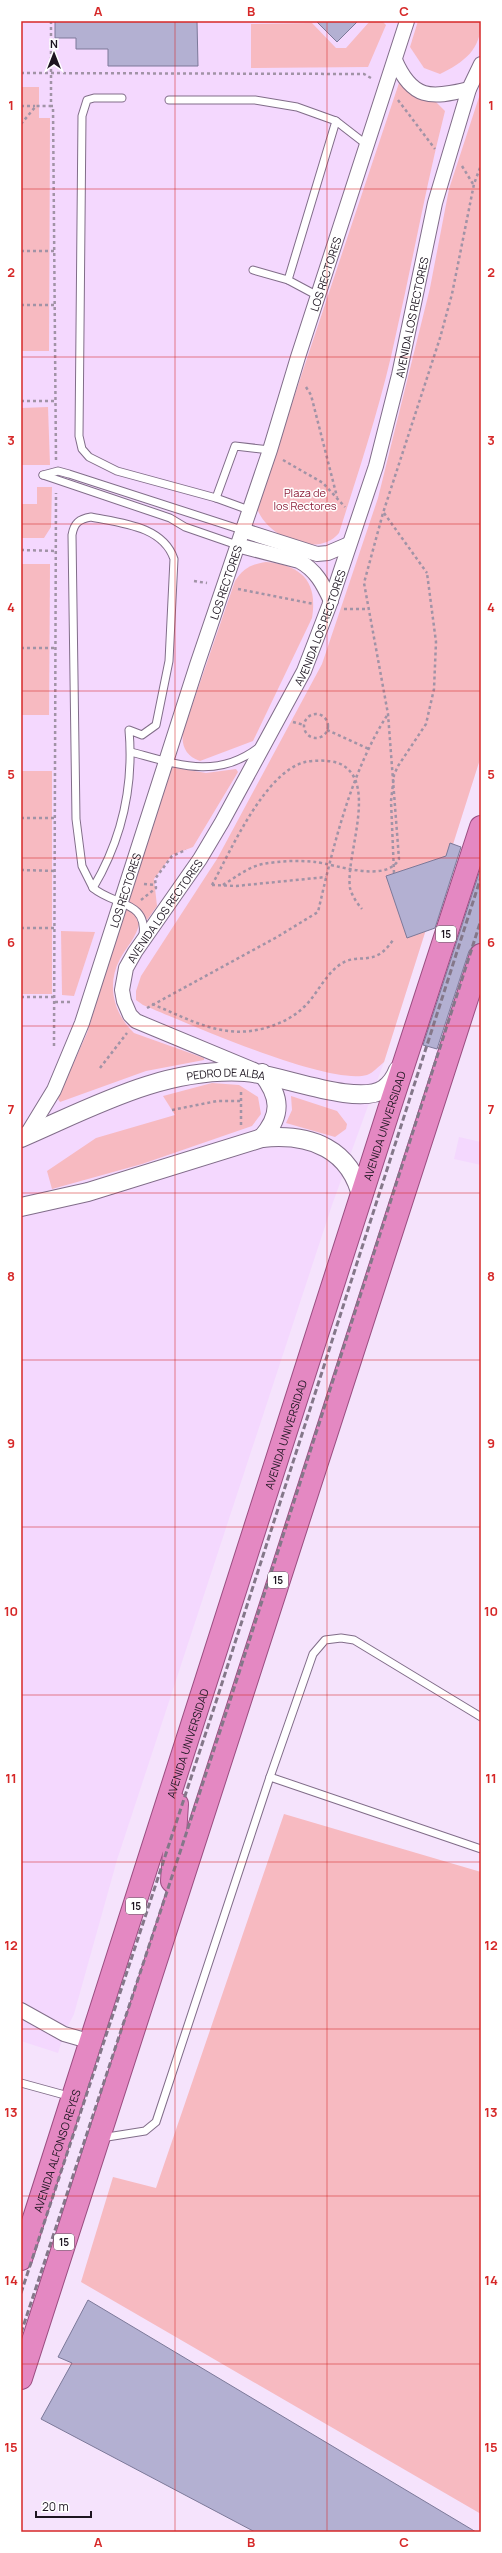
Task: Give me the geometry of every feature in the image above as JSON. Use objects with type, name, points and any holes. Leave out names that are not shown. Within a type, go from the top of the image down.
[{"type":"highway","name":"AVENIDA UNIVERSIDAD","points":[[92,2042],[238,1588],[294,1403],[362,1199],[410,1041],[481,827]]},
{"type":"highway","name":"15","points":[[21,2378],[481,955]]},
{"type":"highway","points":[[170,1914],[180,1770]]},
{"type":"highway","name":"AVENIDA ALFONSO REYES","points":[[21,2258],[92,2042]]},
{"type":"street","name":"LOS RECTORES","points":[[23,1137],[54,1090],[72,1050],[126,905],[167,762],[242,530],[270,450],[294,369],[368,145],[407,21]]},
{"type":"street","points":[[395,60],[411,87],[421,93],[434,96],[469,89]]},
{"type":"street","name":"AVENIDA LOS RECTORES","points":[[262,1073],[145,1026],[130,1015],[124,1001],[123,977],[135,952],[200,859],[304,671],[336,605],[349,544],[376,466],[399,375],[435,203],[469,89],[481,64]]},
{"type":"street","points":[[242,530],[317,554],[328,553],[349,544]]},
{"type":"street","points":[[237,546],[299,561],[308,566],[322,581],[336,605]]},
{"type":"street","name":"PEDRO DE ALBA","points":[[23,1137],[102,1101],[150,1084],[216,1072],[262,1073],[334,1092],[371,1093],[384,1090],[394,1080],[410,1041]]},
{"type":"street","points":[[262,1073],[271,1085],[277,1103],[274,1121],[262,1138]]},
{"type":"street","points":[[21,1207],[88,1192],[262,1138],[283,1137],[303,1139],[335,1152],[346,1163],[358,1180],[362,1199]]},
{"type":"street","points":[[21,2010],[64,2034],[92,2042]]},
{"type":"lane","points":[[122,98],[94,98],[87,100],[82,116],[79,436],[82,449],[89,457],[117,471],[216,498],[249,510]]},
{"type":"lane","points":[[169,100],[255,100],[297,107],[336,121],[368,145]]},
{"type":"lane","points":[[288,280],[336,121]]},
{"type":"lane","points":[[254,270],[288,280],[318,296]]},
{"type":"lane","points":[[216,498],[235,446],[270,450]]},
{"type":"lane","points":[[237,546],[184,527],[170,518],[43,475],[56,471],[242,530]]},
{"type":"lane","points":[[93,888],[116,841],[127,801],[131,752],[129,730],[142,735],[156,724],[168,661],[174,559],[170,548],[163,539],[131,525],[91,517],[82,518],[74,525],[72,535],[76,819],[82,866],[93,888],[102,895],[139,912],[143,919],[142,944]]},
{"type":"lane","points":[[131,752],[194,768],[219,766],[250,754],[265,743]]},
{"type":"lane","points":[[97,2139],[139,2133],[156,2122],[270,1778],[313,1654],[326,1640],[341,1638],[354,1640],[481,1717]]},
{"type":"lane","points":[[270,1778],[481,1849]]},
{"type":"lane","points":[[21,2084],[74,2098]]},
{"type":"path","points":[[51,21],[51,106]]},
{"type":"path","points":[[21,73],[364,74],[386,87],[437,152]]},
{"type":"path","points":[[21,106],[54,106],[56,251],[56,471]]},
{"type":"path","points":[[21,124],[36,106]]},
{"type":"path","points":[[459,160],[474,184]]},
{"type":"path","points":[[223,885],[245,870],[262,864],[306,861],[375,872],[398,861],[388,714],[364,583],[383,513],[440,338],[452,294],[474,184],[481,165]]},
{"type":"path","points":[[21,251],[56,251]]},
{"type":"path","points":[[21,305],[56,305]]},
{"type":"path","points":[[294,369],[311,395],[337,497]]},
{"type":"path","points":[[21,401],[56,401]]},
{"type":"path","points":[[270,450],[323,483],[348,510]]},
{"type":"path","points":[[54,1050],[56,871],[56,480]]},
{"type":"path","points":[[383,513],[427,573],[436,642],[434,689],[426,724],[398,766],[393,783],[391,811],[394,874]]},
{"type":"path","points":[[21,550],[56,551]]},
{"type":"path","points":[[194,581],[209,584]]},
{"type":"path","points":[[232,588],[314,604]]},
{"type":"path","points":[[336,605],[368,609]]},
{"type":"path","points":[[21,648],[56,648]]},
{"type":"path","points":[[145,1009],[278,937],[318,912],[329,865],[368,749],[388,714]]},
{"type":"path","points":[[319,715],[326,719],[327,730],[323,736],[316,738],[306,732],[304,724],[308,718],[319,715]]},
{"type":"path","points":[[291,721],[304,724]]},
{"type":"path","points":[[327,730],[368,749]]},
{"type":"path","points":[[326,877],[212,885],[259,802],[279,776],[295,766],[306,762],[334,762],[351,771],[358,788],[359,802],[350,887],[362,909]]},
{"type":"path","points":[[21,818],[56,818]]},
{"type":"path","points":[[126,905],[156,888],[155,879],[172,856],[193,848]]},
{"type":"path","points":[[21,870],[56,871]]},
{"type":"path","points":[[137,883],[155,885]]},
{"type":"path","points":[[21,928],[55,928]]},
{"type":"path","points":[[152,1004],[215,1030],[226,1032],[252,1032],[279,1023],[297,1013],[338,966],[349,961],[371,958],[380,955],[392,940]]},
{"type":"path","points":[[21,997],[55,998]]},
{"type":"path","points":[[55,1002],[74,1002]]},
{"type":"path","points":[[100,1068],[129,1030]]},
{"type":"path","points":[[240,1132],[241,1090]]},
{"type":"path","points":[[172,1110],[217,1101],[241,1101]]},
{"type":"shaded area","points":[[21,21],[481,21],[481,756],[384,1062],[332,1205],[117,1860],[74,2014],[64,2034],[58,2053],[21,2041]]},
{"type":"shaded area","points":[[459,1137],[481,1142],[481,1165],[454,1159]]},
{"type":"green space","points":[[370,21],[382,21],[386,25],[368,67],[251,68],[251,24],[312,23],[336,48],[346,48]]},
{"type":"green space","points":[[418,21],[481,21],[478,40],[470,54],[457,65],[440,74],[424,68],[410,47]]},
{"type":"green space","name":"Plaza de los Rectores","points":[[399,83],[418,97],[434,100],[445,111],[384,384],[339,533],[330,541],[319,544],[306,544],[281,536],[262,518],[257,508]]},
{"type":"green space","points":[[21,87],[39,87],[39,118],[50,118],[49,351],[21,351]]},
{"type":"green space","points":[[481,91],[481,756],[384,1062],[367,1075],[348,1076],[321,1071],[290,1062],[222,1038],[143,1005],[136,1000],[136,991],[141,976],[217,859],[322,664],[378,498],[430,288],[449,189]]},
{"type":"green space","points":[[48,407],[50,465],[21,465],[21,408]]},
{"type":"green space","points":[[37,487],[52,487],[51,527],[44,538],[21,538],[21,504],[37,504]]},
{"type":"green space","points":[[266,562],[289,567],[298,571],[304,577],[312,594],[312,618],[253,741],[200,761],[191,756],[186,750],[183,742],[183,732],[235,581],[241,573],[248,568],[256,564]]},
{"type":"green space","points":[[21,564],[50,564],[49,715],[21,715]]},
{"type":"green space","points":[[171,767],[206,773],[236,769],[238,772],[193,847],[172,855],[154,879],[157,906],[147,920],[141,910],[127,902]]},
{"type":"green space","points":[[21,771],[52,771],[52,994],[21,994]]},
{"type":"green space","points":[[125,909],[133,911],[139,924],[134,937],[120,959],[113,979],[114,999],[121,1017],[134,1033],[204,1058],[204,1060],[146,1071],[60,1102],[58,1099],[60,1093],[87,1033]]},
{"type":"green space","points":[[61,931],[95,932],[74,996],[62,995]]},
{"type":"green space","points":[[212,1083],[239,1085],[258,1097],[261,1114],[252,1126],[142,1164],[52,1189],[47,1171],[96,1138],[175,1115],[163,1096]]},
{"type":"green space","points":[[291,1096],[337,1111],[347,1124],[346,1129],[335,1137],[286,1123],[292,1110]]},
{"type":"green space","points":[[284,1814],[481,1872],[481,2514],[81,2282],[113,2177],[156,2188]]},
{"type":"building","points":[[55,21],[197,21],[198,66],[108,66],[108,49],[76,49],[76,38],[55,38]]},
{"type":"building","points":[[316,21],[358,21],[337,42]]},
{"type":"building","points":[[450,843],[461,847],[435,928],[407,938],[386,876],[446,856]]},
{"type":"building","points":[[481,867],[481,943],[473,946],[469,951],[437,1049],[423,1045]]},
{"type":"building","points":[[88,2300],[476,2532],[255,2532],[41,2419],[72,2363],[58,2357]]},
{"type":"railway","points":[[21,2293],[215,1705],[481,877]]},
{"type":"railway","points":[[21,2333],[227,1710],[481,920]]}]
